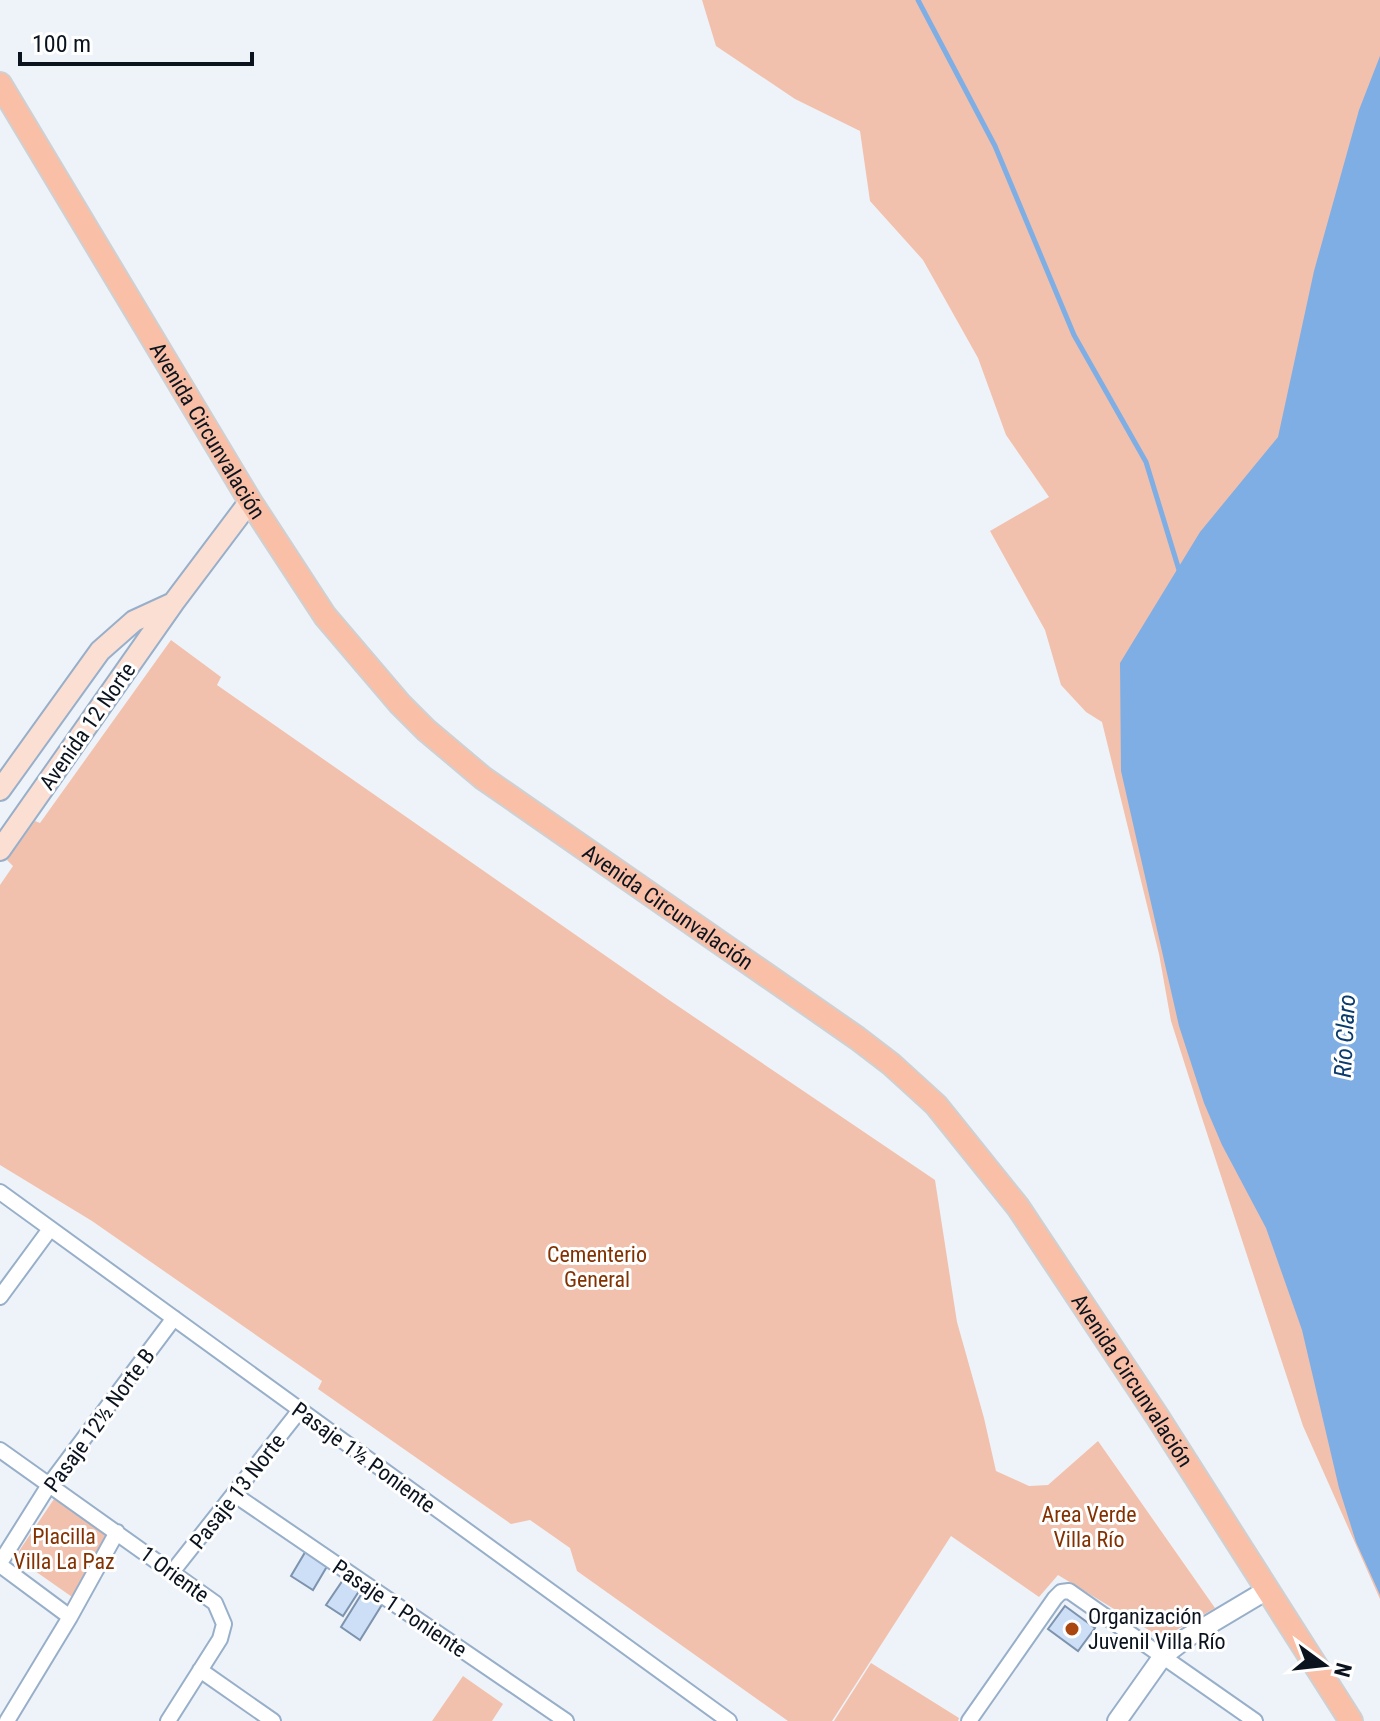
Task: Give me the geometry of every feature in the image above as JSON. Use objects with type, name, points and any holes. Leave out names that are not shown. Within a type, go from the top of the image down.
[{"type":"main road","name":"Avenida Circunvalación","points":[[0,84],[250,501],[332,626],[373,676],[426,730],[511,799],[857,1038],[902,1073],[936,1105],[1018,1207],[1157,1416],[1351,1721]]},
{"type":"main road","name":"Avenida 12 Norte","points":[[0,850],[174,602],[250,501]]},
{"type":"main road","name":"Avenida 12 Norte","points":[[0,790],[90,663],[111,640],[134,621],[174,602]]},
{"type":"main road","points":[[30,747],[58,767]]},
{"type":"street","name":"Pasaje 1½ Poniente","points":[[0,1192],[729,1721]]},
{"type":"street","points":[[0,1297],[50,1229]]},
{"type":"street","name":"Pasaje 12½ Norte B","points":[[0,1564],[49,1485],[174,1318]]},
{"type":"street","name":"Pasaje 13 Norte","points":[[173,1571],[300,1410]]},
{"type":"street","name":"1 Oriente","points":[[0,1450],[215,1603],[224,1624],[220,1639],[200,1670]]},
{"type":"street","name":"Pasaje 1 Poniente","points":[[235,1495],[566,1721]]},
{"type":"street","points":[[7,1721],[117,1532]]},
{"type":"street","points":[[0,1564],[70,1617]]},
{"type":"street","points":[[1117,1721],[1163,1656],[1188,1637],[1267,1590]]},
{"type":"street","points":[[969,1721],[1055,1598],[1065,1591],[1073,1592],[1255,1721]]},
{"type":"street","points":[[168,1721],[200,1670],[273,1721]]},
{"type":"green space","points":[[702,0],[1380,0],[1380,1599],[1303,1426],[1171,1021],[1159,954],[1102,722],[1086,712],[1061,685],[1045,630],[990,531],[1049,497],[1006,435],[978,358],[923,260],[870,201],[860,131],[795,99],[716,46]]},
{"type":"green space","name":"Cementerio General","points":[[171,640],[221,677],[217,685],[669,1000],[935,1180],[957,1322],[996,1471],[1029,1486],[1048,1485],[1098,1441],[1215,1608],[1166,1636],[1152,1632],[1058,1575],[1039,1597],[951,1536],[832,1721],[788,1721],[577,1571],[570,1548],[530,1520],[511,1524],[318,1389],[322,1381],[92,1221],[0,1165],[0,885],[13,866],[7,860],[35,821],[40,823]]},
{"type":"green space","name":"Placilla Villa La Paz","points":[[54,1499],[114,1539],[75,1599],[15,1557]]},
{"type":"green space","points":[[871,1663],[959,1718],[958,1721],[834,1721]]},
{"type":"green space","points":[[463,1676],[503,1704],[492,1721],[432,1721]]},
{"type":"water","name":"Río Claro","points":[[1380,56],[1380,1595],[1356,1542],[1339,1488],[1302,1330],[1266,1228],[1222,1145],[1204,1103],[1179,1026],[1121,771],[1120,663],[1200,532],[1278,437],[1314,271],[1359,110]]},
{"type":"building","points":[[307,1549],[329,1563],[313,1590],[291,1576]]},
{"type":"building","points":[[345,1577],[361,1588],[343,1616],[326,1605]]},
{"type":"building","points":[[364,1590],[383,1603],[360,1640],[341,1627]]},
{"type":"building","name":"Organización Juvenil Villa Río","points":[[1065,1606],[1095,1628],[1078,1651],[1048,1629]]},
{"type":"waterway","points":[[918,0],[995,146],[1074,335],[1146,462],[1179,570]]},
{"type":"place","name":"Organización Juvenil Villa Río","points":[[1072,1629]]},
{"type":"park label","name":"Area Verde Villa Río","points":[[1089,1526]]}]
